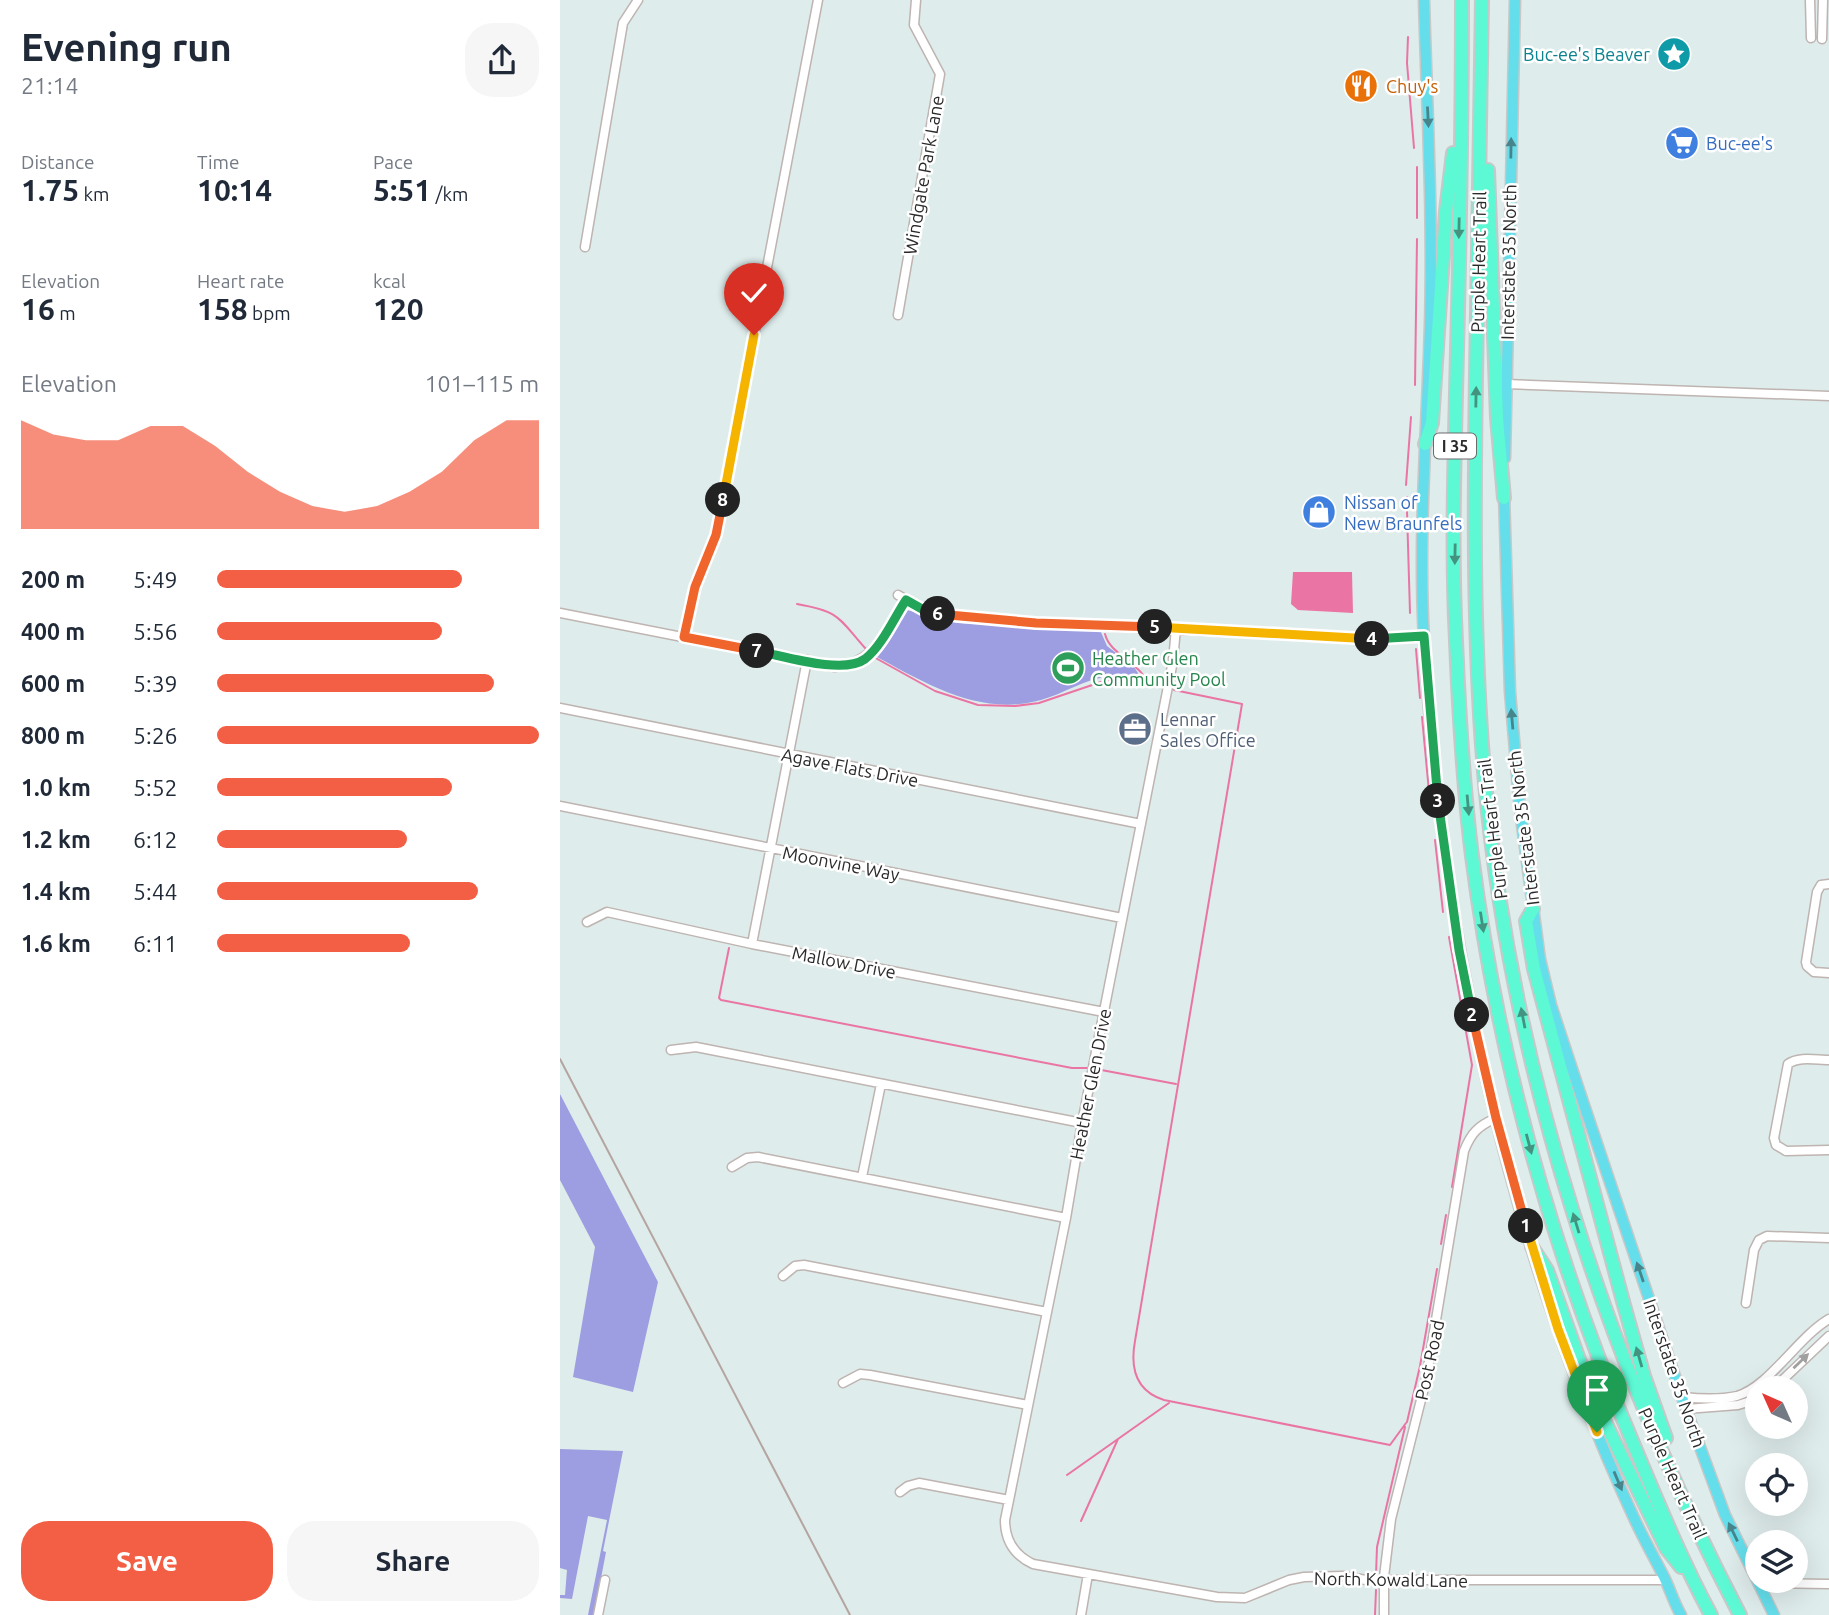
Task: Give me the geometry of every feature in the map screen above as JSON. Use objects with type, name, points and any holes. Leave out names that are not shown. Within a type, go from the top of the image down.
[{"type":"highway","name":"Purple Heart Trail","points":[[1462,0],[1455,612],[1460,721],[1473,865],[1504,1038],[1525,1129],[1548,1207],[1608,1384],[1692,1581],[1711,1615]]},
{"type":"highway","points":[[1483,0],[1488,65],[1488,222],[1498,449],[1504,498]]},
{"type":"highway","name":"Purple Heart Trail","points":[[1483,0],[1474,599],[1486,786],[1502,911],[1538,1084],[1579,1232],[1632,1379],[1679,1491],[1740,1615]]},
{"type":"highway","points":[[1425,444],[1432,423],[1446,211],[1462,37]]},
{"type":"highway","points":[[1533,909],[1526,921],[1534,969],[1644,1376],[1686,1488],[1735,1590],[1734,1602]]},
{"type":"highway","points":[[1532,1247],[1548,1270],[1591,1392],[1616,1447],[1666,1548],[1692,1581]]},
{"type":"main road","points":[[1424,0],[1432,179],[1422,572],[1424,636],[1437,790],[1447,868],[1470,1004],[1496,1118],[1532,1247],[1558,1329],[1597,1432],[1634,1518],[1681,1615]]},
{"type":"main road","name":"Interstate 35 North","points":[[1515,0],[1504,498],[1510,692],[1520,810],[1540,959],[1551,1005],[1686,1409],[1725,1515],[1745,1556]]},
{"type":"main road","name":"Interstate 35 North","points":[[1763,1593],[1774,1615]]},
{"type":"street","points":[[585,247],[623,23],[638,0]]},
{"type":"street","points":[[684,637],[695,587],[716,535],[818,0]]},
{"type":"street","name":"Windgate Park Lane","points":[[898,315],[940,74],[914,25],[916,0]]},
{"type":"street","points":[[1810,0],[1811,37]]},
{"type":"street","points":[[1822,38],[1823,0]]},
{"type":"street","points":[[1506,384],[1829,396]]},
{"type":"street","points":[[898,595],[939,615],[1036,623],[1373,639],[1424,636]]},
{"type":"street","points":[[560,613],[835,667],[850,666],[866,658],[906,600]]},
{"type":"street","name":"Heather Glen Drive","points":[[1007,1539],[1005,1520],[1173,661],[1176,628]]},
{"type":"street","points":[[752,944],[807,660]]},
{"type":"street","name":"Agave Flats Drive","points":[[560,708],[1141,824]]},
{"type":"street","name":"Moonvine Way","points":[[560,806],[1122,918]]},
{"type":"street","points":[[1829,884],[1821,885],[1817,892],[1806,958],[1808,968],[1814,972],[1829,973]]},
{"type":"street","name":"Mallow Drive","points":[[587,922],[607,912],[752,944],[1104,1012]]},
{"type":"street","points":[[671,1049],[696,1047],[1082,1123]]},
{"type":"street","points":[[1829,1060],[1803,1059],[1788,1064],[1774,1138],[1776,1145],[1786,1151],[1829,1150]]},
{"type":"street","points":[[862,1177],[881,1084]]},
{"type":"street","name":"Post Road","points":[[1384,1615],[1384,1579],[1391,1519],[1428,1367],[1464,1151],[1470,1135],[1479,1126],[1496,1118]]},
{"type":"street","points":[[732,1167],[747,1158],[758,1157],[1066,1217]]},
{"type":"street","points":[[1746,1303],[1754,1251],[1759,1240],[1767,1236],[1829,1238]]},
{"type":"street","points":[[783,1276],[795,1266],[804,1265],[1047,1312]]},
{"type":"street","points":[[1683,1398],[1703,1400],[1746,1392],[1766,1376],[1804,1337],[1829,1319]]},
{"type":"street","points":[[1787,1376],[1829,1336]]},
{"type":"street","points":[[844,1383],[860,1374],[870,1375],[1028,1405]]},
{"type":"street","points":[[1686,1409],[1745,1403]]},
{"type":"street","points":[[900,1492],[919,1483],[1009,1500]]},
{"type":"street","name":"North Kowald Lane","points":[[1007,1539],[1025,1560],[1033,1564],[1217,1597],[1245,1598],[1289,1580],[1330,1576],[1367,1580],[1666,1580]]},
{"type":"street","points":[[1081,1615],[1088,1574]]},
{"type":"street","points":[[598,1615],[605,1580]]},
{"type":"street","points":[[1808,1584],[1829,1584]]},
{"type":"shaded area","points":[[1293,572],[1352,572],[1353,613],[1298,610],[1291,604]]},
{"type":"shaded area","points":[[907,610],[958,623],[1100,630],[1107,646],[1134,667],[1144,682],[1116,677],[1099,678],[1041,700],[1018,704],[975,701],[955,695],[875,656]]},
{"type":"shaded area","points":[[560,1094],[658,1282],[633,1392],[573,1377],[595,1247],[560,1180]]},
{"type":"shaded area","points":[[560,1449],[623,1451],[603,1551],[606,1552],[594,1615],[588,1615],[607,1520],[588,1516],[572,1599],[560,1598],[560,1595],[565,1595],[567,1570],[560,1568]]},
{"type":"waterway","points":[[1408,37],[1407,63],[1414,148]]},
{"type":"waterway","points":[[1417,167],[1417,218]]},
{"type":"waterway","points":[[1415,385],[1417,239]]},
{"type":"waterway","points":[[1406,485],[1411,417]]},
{"type":"waterway","points":[[1407,497],[1407,506]]},
{"type":"waterway","points":[[1407,511],[1410,613]]},
{"type":"waterway","points":[[797,604],[823,610],[838,618],[866,649]]},
{"type":"waterway","points":[[1105,634],[1113,648],[1139,670],[1149,685]]},
{"type":"waterway","points":[[1416,649],[1420,698]]},
{"type":"waterway","points":[[872,656],[935,691],[978,705],[1015,706],[1039,703],[1107,680],[1158,687]]},
{"type":"waterway","points":[[1174,690],[1242,704],[1135,1341],[1133,1360],[1137,1377],[1147,1391],[1164,1400],[1390,1445],[1406,1423]]},
{"type":"waterway","points":[[1422,717],[1431,813]]},
{"type":"waterway","points":[[1435,840],[1443,912]]},
{"type":"waterway","points":[[1449,937],[1472,1065],[1452,1187]]},
{"type":"waterway","points":[[729,948],[719,998],[721,1000],[1072,1068],[1091,1068]]},
{"type":"waterway","points":[[1096,1069],[1176,1084]]},
{"type":"waterway","points":[[1441,1244],[1446,1215]]},
{"type":"waterway","points":[[1407,1422],[1437,1269]]},
{"type":"waterway","points":[[1067,1475],[1169,1403]]},
{"type":"waterway","points":[[1376,1574],[1377,1547],[1405,1427]]},
{"type":"waterway","points":[[1081,1521],[1118,1439]]},
{"type":"waterway","points":[[1375,1615],[1376,1590]]},
{"type":"railway","points":[[560,1059],[850,1615]]},
{"type":"place","name":"Buc-ee's Beaver","points":[[1674,54]]},
{"type":"place","name":"Chuy's","points":[[1361,86]]},
{"type":"place","name":"Buc-ee's","points":[[1682,143]]},
{"type":"place","name":"Nissan of New Braunfels","points":[[1319,512]]},
{"type":"place","name":"Heather Glen Community Pool","points":[[1068,668]]},
{"type":"place","name":"Lennar Sales Office","points":[[1135,729]]},
{"type":"route","points":[[754,335],[716,535],[695,587],[684,637],[835,667],[850,666],[870,654],[906,600],[939,615],[1036,623],[1373,639],[1424,636],[1437,790],[1459,950],[1472,1018],[1496,1118],[1532,1247],[1558,1329],[1597,1432]]}]
